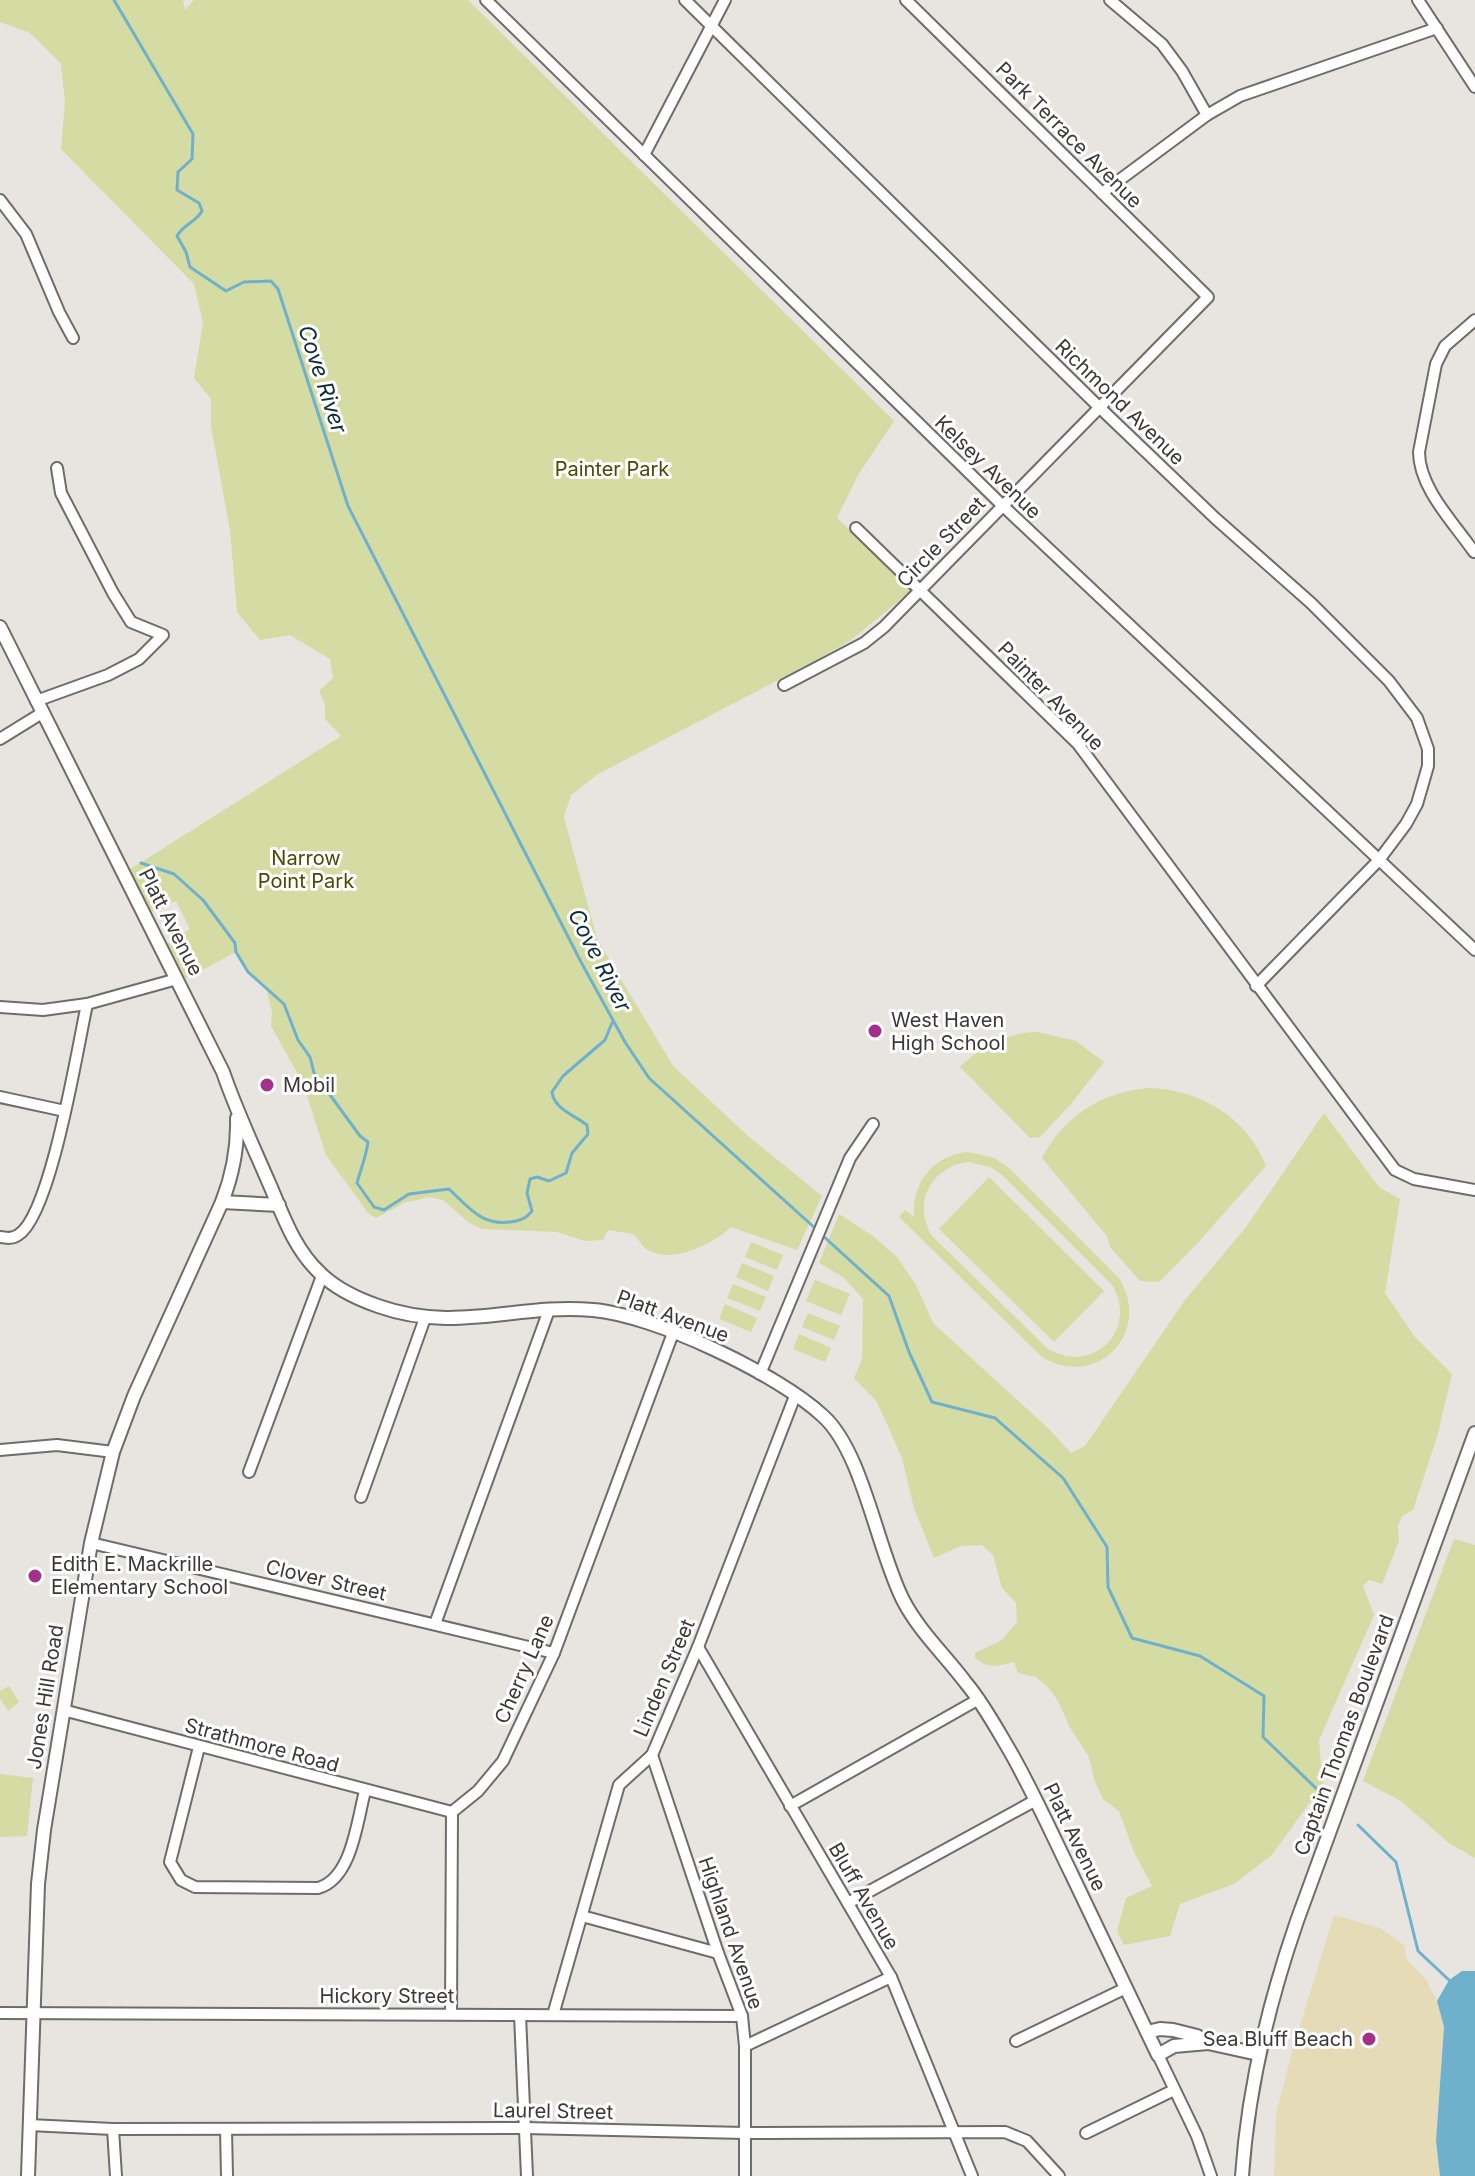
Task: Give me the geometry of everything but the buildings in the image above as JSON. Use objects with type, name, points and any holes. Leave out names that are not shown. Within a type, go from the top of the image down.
[{"type":"main road","name":"Platt Avenue","points":[[0,627],[223,1072],[236,1111],[296,1243],[322,1276],[362,1300],[398,1313],[425,1318],[455,1320],[567,1308],[607,1312],[716,1350],[760,1374],[825,1417],[847,1448],[894,1582],[907,1608],[979,1699],[1036,1800],[1158,2055]]},
{"type":"main road","name":"Jones Hill Road","points":[[28,2176],[38,1884],[91,1543],[113,1452],[134,1396],[222,1202],[236,1155],[236,1111]]},
{"type":"main road","points":[[222,1202],[279,1205]]},
{"type":"main road","name":"Captain Thomas Boulevard","points":[[1242,2176],[1258,2054],[1270,2001],[1475,1433]]},
{"type":"main road","points":[[1147,2032],[1173,2030],[1197,2036],[1208,2043]]},
{"type":"main road","points":[[1158,2055],[1174,2046],[1208,2043],[1258,2054]]},
{"type":"street","name":"Kelsey Avenue","points":[[486,0],[1002,505],[1475,950]]},
{"type":"street","name":"Richmond Avenue","points":[[685,0],[1099,407],[1215,518],[1311,603],[1389,681],[1417,718],[1428,749],[1428,766],[1424,784],[1406,824],[1379,860],[1256,986]]},
{"type":"street","points":[[644,155],[725,0]]},
{"type":"street","name":"Park Terrace Avenue","points":[[906,0],[1208,297]]},
{"type":"street","points":[[1110,0],[1162,44],[1182,71],[1207,115]]},
{"type":"street","points":[[1418,0],[1475,87]]},
{"type":"street","points":[[1102,193],[1207,115],[1240,96],[1437,28]]},
{"type":"street","points":[[0,200],[26,234],[73,338]]},
{"type":"street","name":"Circle Street","points":[[784,685],[864,643],[884,627],[1208,297]]},
{"type":"street","points":[[1474,552],[1435,497],[1419,467],[1419,452],[1436,364],[1445,346],[1475,320]]},
{"type":"street","points":[[36,701],[108,675],[139,659],[163,635],[131,622],[61,493],[57,468]]},
{"type":"street","name":"Painter Avenue","points":[[856,528],[1078,744],[1395,1170],[1414,1179],[1475,1190]]},
{"type":"street","points":[[0,739],[42,713]]},
{"type":"street","points":[[0,1007],[43,1010],[87,1004],[177,979]]},
{"type":"street","points":[[0,1237],[18,1236],[29,1222],[53,1162],[87,1004]]},
{"type":"street","points":[[0,1097],[65,1111]]},
{"type":"street","points":[[760,1374],[850,1158],[873,1124]]},
{"type":"street","points":[[249,1472],[322,1276]]},
{"type":"street","points":[[435,1624],[549,1310]]},
{"type":"street","points":[[361,1497],[425,1318]]},
{"type":"street","name":"Cherry Lane","points":[[452,1812],[478,1791],[503,1761],[554,1653],[673,1333]]},
{"type":"street","name":"Linden Street","points":[[553,2015],[619,1785],[652,1755],[698,1647],[795,1396]]},
{"type":"street","points":[[0,1450],[57,1445],[113,1452]]},
{"type":"street","name":"Clover Street","points":[[91,1543],[554,1653]]},
{"type":"street","name":"Bluff Avenue","points":[[698,1647],[891,1977],[972,2176]]},
{"type":"street","points":[[790,1806],[979,1699]]},
{"type":"street","name":"Strathmore Road","points":[[63,1710],[452,1812]]},
{"type":"street","points":[[199,1747],[170,1862],[181,1880],[195,1887],[318,1888],[328,1885],[343,1869],[365,1791]]},
{"type":"street","name":"Highland Avenue","points":[[652,1755],[742,2016],[745,2046],[745,2176]]},
{"type":"street","points":[[848,1903],[1036,1800]]},
{"type":"street","points":[[451,2014],[452,1812]]},
{"type":"street","points":[[582,1916],[718,1953]]},
{"type":"street","points":[[745,2046],[891,1977]]},
{"type":"street","points":[[1016,2041],[1126,1988]]},
{"type":"street","name":"Hickory Street","points":[[0,2013],[742,2016]]},
{"type":"street","points":[[520,2015],[527,2176]]},
{"type":"street","name":"Platt Avenue","points":[[1158,2055],[1197,2136],[1211,2176]]},
{"type":"street","points":[[1086,2133],[1174,2090]]},
{"type":"street","name":"Laurel Street","points":[[29,2125],[113,2129],[1005,2132],[1027,2141],[1059,2176]]},
{"type":"street","points":[[113,2129],[116,2176]]},
{"type":"street","points":[[226,2129],[227,2176]]},
{"type":"green space","points":[[0,0],[183,0],[185,10],[194,0],[468,0],[894,421],[858,475],[837,518],[912,590],[851,640],[598,774],[571,795],[564,817],[597,939],[673,1066],[748,1136],[822,1196],[797,1250],[731,1227],[702,1246],[666,1255],[645,1248],[633,1234],[608,1230],[603,1240],[585,1241],[557,1232],[482,1229],[468,1222],[443,1200],[429,1197],[404,1203],[376,1218],[368,1213],[326,1155],[303,1083],[271,1026],[272,1012],[265,984],[248,972],[236,952],[185,979],[167,944],[190,929],[176,901],[152,912],[129,870],[341,736],[325,719],[325,704],[319,691],[333,678],[330,659],[290,635],[260,640],[237,612],[230,530],[211,426],[211,399],[194,378],[203,323],[194,284],[61,149],[65,102],[61,64],[30,33],[0,22]]},
{"type":"green space","points":[[1038,1032],[1076,1041],[1104,1062],[1040,1137],[1030,1138],[960,1067],[996,1041]]},
{"type":"green space","points":[[1147,1088],[1185,1094],[1218,1109],[1246,1133],[1266,1166],[1159,1282],[1140,1281],[1042,1158],[1061,1130],[1085,1109],[1114,1095]]},
{"type":"green space","points":[[1324,1113],[1379,1187],[1400,1199],[1385,1293],[1414,1336],[1452,1374],[1437,1437],[1413,1510],[1402,1516],[1398,1526],[1399,1541],[1382,1584],[1369,1580],[1363,1586],[1374,1615],[1319,1740],[1325,1787],[1319,1802],[1310,1802],[1272,1855],[1234,1884],[1180,1904],[1170,1936],[1124,1945],[1117,1931],[1126,1898],[1152,1886],[1134,1852],[1119,1811],[1103,1799],[1089,1757],[1048,1687],[1036,1677],[1018,1673],[1014,1662],[989,1665],[975,1658],[975,1653],[1002,1640],[1017,1622],[1016,1603],[1002,1588],[993,1555],[982,1545],[961,1546],[934,1558],[914,1508],[902,1458],[877,1402],[854,1378],[862,1359],[863,1299],[843,1277],[819,1263],[839,1214],[873,1236],[897,1257],[916,1285],[933,1323],[1071,1453],[1085,1446],[1185,1300],[1246,1227]]},
{"type":"green space","points":[[969,1152],[994,1158],[1009,1168],[1119,1278],[1128,1299],[1129,1318],[1124,1336],[1114,1350],[1099,1361],[1082,1366],[1062,1365],[1042,1357],[899,1217],[905,1210],[914,1217],[917,1192],[927,1172],[945,1158]],"holes":[[[969,1162],[990,1167],[1002,1175],[1112,1285],[1119,1302],[1120,1318],[1107,1344],[1095,1352],[1065,1356],[1048,1349],[932,1236],[924,1211],[925,1199],[935,1178],[956,1165]]]},
{"type":"green space","points":[[989,1177],[1104,1291],[1054,1342],[939,1229]]},
{"type":"green space","points":[[751,1242],[783,1255],[777,1270],[745,1257]]},
{"type":"green space","points":[[742,1263],[774,1276],[768,1291],[736,1277]]},
{"type":"green space","points":[[815,1280],[850,1294],[841,1315],[806,1301]]},
{"type":"green space","points":[[733,1284],[766,1297],[760,1311],[727,1298]]},
{"type":"green space","points":[[725,1304],[757,1318],[751,1332],[719,1319]]},
{"type":"green space","points":[[808,1313],[840,1326],[834,1340],[802,1327]]},
{"type":"green space","points":[[799,1334],[831,1348],[825,1362],[793,1349]]},
{"type":"green space","points":[[1454,1539],[1475,1545],[1475,1858],[1450,1844],[1401,1801],[1363,1781]]},
{"type":"green space","points":[[9,1686],[19,1702],[8,1711],[0,1698],[0,1691]]},
{"type":"green space","points":[[0,1774],[33,1778],[27,1836],[0,1837]]},
{"type":"sand","name":"Sea Bluff Beach","points":[[1334,1915],[1380,1928],[1404,1945],[1407,1960],[1425,1978],[1437,2001],[1444,2027],[1436,2141],[1440,2176],[1274,2176],[1276,2114]]},
{"type":"water","points":[[1462,1971],[1475,1971],[1475,2176],[1440,2176],[1436,2141],[1444,2027],[1437,2001],[1449,1980]]},
{"type":"waterway","name":"Cove River","points":[[114,0],[193,134],[192,159],[178,172],[177,190],[199,203],[202,211],[177,236],[190,267],[226,291],[244,282],[271,281],[278,289],[348,506],[625,1042],[649,1078],[816,1229]]},
{"type":"waterway","points":[[141,863],[174,874],[203,900],[235,943],[236,952],[248,972],[284,1004],[298,1040],[310,1057],[314,1073],[360,1136],[368,1142],[357,1183],[374,1207],[384,1210],[409,1194],[449,1189],[479,1216],[495,1222],[519,1220],[527,1216],[532,1211],[527,1193],[530,1179],[537,1177],[549,1181],[566,1173],[572,1153],[588,1134],[587,1125],[556,1103],[552,1092],[563,1076],[605,1040],[612,1023]]},
{"type":"waterway","name":"Cove River","points":[[822,1235],[889,1296],[909,1352],[932,1402],[995,1418],[1063,1478],[1107,1547],[1108,1587],[1132,1638],[1200,1656],[1264,1696],[1263,1737],[1322,1794]]},
{"type":"waterway","name":"Cove River","points":[[1358,1825],[1396,1862],[1418,1951],[1449,1980]]},
{"type":"place","name":"West Haven High School","points":[[875,1031]]},
{"type":"place","name":"Mobil","points":[[267,1085]]},
{"type":"place","name":"Edith E. Mackrille Elementary School","points":[[35,1576]]},
{"type":"place","name":"Sea Bluff Beach","points":[[1369,2039]]},
{"type":"park label","name":"Painter Park","points":[[612,469]]},
{"type":"park label","name":"Narrow Point Park","points":[[306,870]]}]
